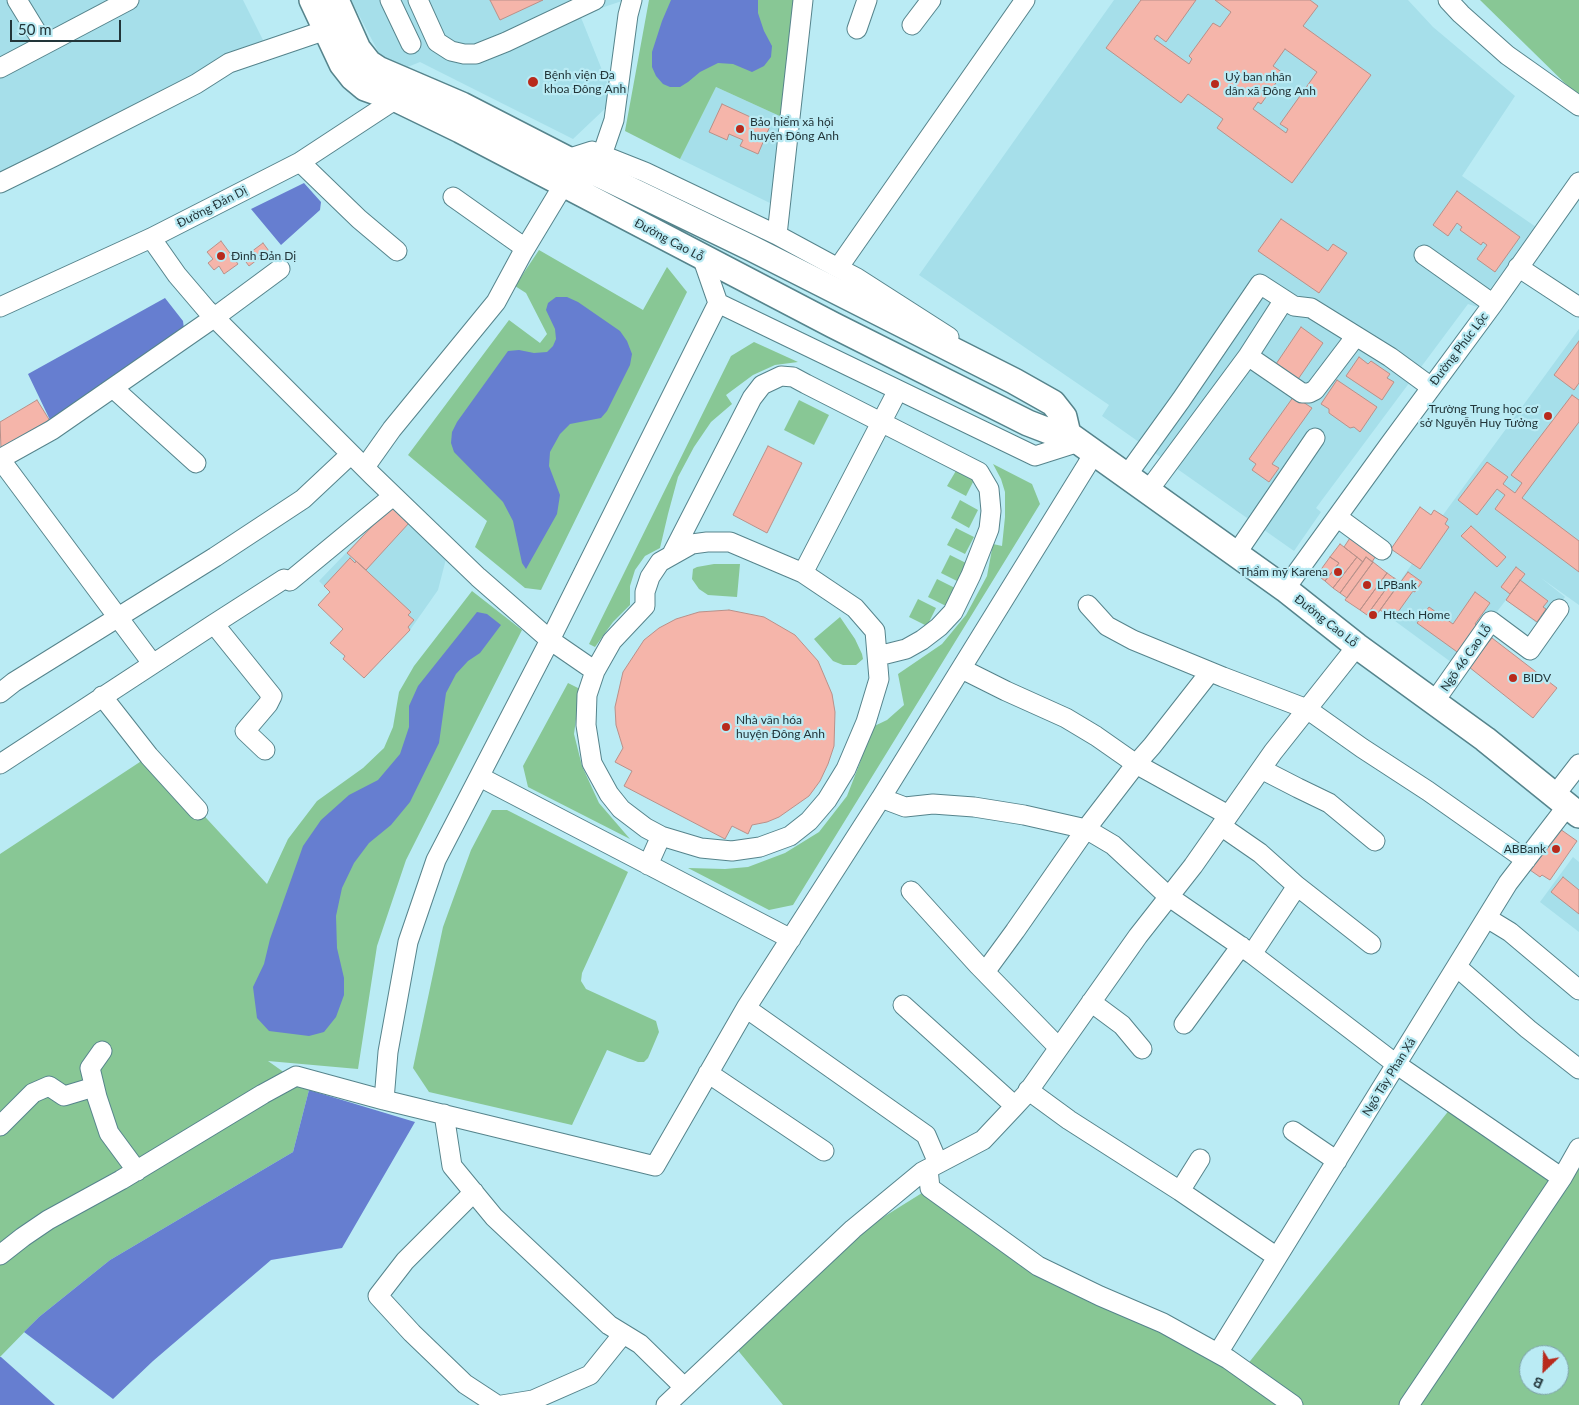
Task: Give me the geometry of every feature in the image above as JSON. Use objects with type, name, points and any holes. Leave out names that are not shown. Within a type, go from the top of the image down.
[{"type":"main road","name":"Đường Cao Lỗ","points":[[312,0],[342,64],[353,78],[365,88],[402,91],[462,105],[567,159],[700,211],[1053,403],[1081,443]]},
{"type":"main road","name":"Đường Cao Lỗ","points":[[336,0],[358,49],[369,62],[402,91],[564,184],[702,257],[1028,423],[1081,443],[1285,589],[1357,646],[1485,739],[1567,805]]},
{"type":"street","points":[[17,0],[39,36]]},
{"type":"street","points":[[0,57],[109,0]]},
{"type":"street","points":[[0,68],[128,0]]},
{"type":"street","points":[[390,0],[411,44]]},
{"type":"street","points":[[418,0],[437,42],[451,51],[464,54],[476,54],[506,42],[595,0]]},
{"type":"street","points":[[602,155],[614,120],[628,14],[632,0]]},
{"type":"street","points":[[777,235],[803,0]]},
{"type":"street","points":[[857,29],[867,0]]},
{"type":"street","points":[[912,25],[931,0]]},
{"type":"street","points":[[838,268],[1025,0]]},
{"type":"street","points":[[1448,0],[1507,55],[1579,106]]},
{"type":"street","points":[[0,183],[196,84],[229,63],[326,30]]},
{"type":"street","name":"Đường Đản Dị","points":[[0,307],[151,238],[300,162],[402,91]]},
{"type":"street","points":[[567,159],[592,150],[644,172],[700,211],[777,235],[838,268],[914,314],[1014,381]]},
{"type":"street","points":[[300,162],[359,219],[397,251]]},
{"type":"street","name":"Đường Phúc Lộc","points":[[1285,589],[1493,304],[1579,182]]},
{"type":"street","points":[[365,467],[392,428],[496,302],[525,248],[564,184]]},
{"type":"street","points":[[453,197],[525,248]]},
{"type":"street","points":[[151,238],[177,275],[210,313],[393,496],[478,578],[550,640],[595,672]]},
{"type":"street","points":[[1424,255],[1493,304]]},
{"type":"street","points":[[702,257],[718,303],[1035,456],[1081,443]]},
{"type":"street","points":[[1518,267],[1579,307]]},
{"type":"street","points":[[152,663],[0,459],[52,430],[113,388],[210,313],[280,269]]},
{"type":"street","points":[[1127,475],[1260,284],[1294,306],[1311,308],[1390,357],[1431,387]]},
{"type":"street","points":[[1148,490],[1248,356],[1284,300]]},
{"type":"street","points":[[384,1100],[388,1052],[408,942],[436,860],[550,640],[718,303]]},
{"type":"street","points":[[1248,356],[1302,393],[1309,393],[1315,390],[1356,336]]},
{"type":"street","points":[[672,554],[752,398],[762,385],[770,380],[781,376],[793,378],[979,472],[989,490],[991,511],[989,529],[962,596],[953,612],[939,627],[906,650],[878,656]]},
{"type":"street","points":[[113,388],[196,463]]},
{"type":"street","points":[[803,573],[898,390]]},
{"type":"street","points":[[1236,554],[1315,438]]},
{"type":"street","points":[[0,1255],[48,1220],[137,1171],[262,1094],[296,1076],[384,1100],[655,1166],[746,1008],[962,669],[1081,443]]},
{"type":"street","points":[[0,692],[215,557],[303,499],[351,454]]},
{"type":"street","points":[[0,764],[152,663],[284,580],[290,581],[393,496]]},
{"type":"street","points":[[1337,517],[1382,551]]},
{"type":"street","points":[[730,542],[803,573],[855,608],[875,631],[878,656],[879,679],[866,722],[846,769],[827,800],[809,821],[790,836],[760,847],[732,851],[701,848],[661,836],[646,828],[621,810],[609,794],[592,763],[586,726],[587,695],[595,672],[612,641],[645,606],[645,592],[650,577],[660,562],[692,544],[730,542]]},
{"type":"street","points":[[1088,605],[1107,626],[1133,640],[1307,709],[1526,860]]},
{"type":"street","name":"Ngõ 46 Cao Lỗ","points":[[1434,702],[1491,621],[1530,650],[1560,609]]},
{"type":"street","points":[[214,624],[272,696],[268,704],[244,731],[265,750]]},
{"type":"street","points":[[666,1405],[853,1229],[933,1166],[983,1140],[1015,1106],[1168,896],[1193,866],[1261,768],[1357,646]]},
{"type":"street","points":[[962,669],[1066,718],[1224,821],[1297,886],[1371,944]]},
{"type":"street","points":[[985,972],[1086,829],[1210,672]]},
{"type":"street","points":[[102,696],[149,756],[198,810]]},
{"type":"street","name":"Ngõ Tây Phan Xá","points":[[1218,1353],[1508,883],[1567,805],[1579,764]]},
{"type":"street","points":[[1261,768],[1329,802],[1375,841]]},
{"type":"street","points":[[480,777],[791,939]]},
{"type":"street","points":[[881,798],[905,807],[933,804],[974,807],[1024,815],[1086,829],[1113,845],[1168,896],[1247,950],[1396,1064],[1562,1178]]},
{"type":"street","points":[[648,865],[661,836]]},
{"type":"street","points":[[1184,1024],[1247,950],[1297,886]]},
{"type":"street","points":[[911,891],[985,972],[1059,1048]]},
{"type":"street","points":[[1487,918],[1510,932],[1579,990]]},
{"type":"street","points":[[1457,967],[1528,1029],[1579,1070]]},
{"type":"street","points":[[1091,1002],[1122,1025],[1142,1048]]},
{"type":"street","points":[[903,1005],[1015,1106]]},
{"type":"street","points":[[746,1008],[926,1136],[933,1166],[930,1188],[1038,1266],[1100,1296],[1163,1323],[1218,1353],[1293,1405]]},
{"type":"street","points":[[102,1051],[90,1068],[94,1086],[109,1133],[137,1171]]},
{"type":"street","points":[[708,1073],[824,1151]]},
{"type":"street","points":[[0,1126],[33,1094],[49,1086],[64,1096],[94,1086]]},
{"type":"street","points":[[1028,1090],[1069,1120],[1180,1191],[1276,1258]]},
{"type":"street","points":[[444,1114],[452,1166],[494,1218],[609,1325],[640,1344],[684,1388]]},
{"type":"street","points":[[1293,1131],[1337,1161]]},
{"type":"street","points":[[1408,1405],[1562,1178],[1579,1148]]},
{"type":"street","points":[[1180,1191],[1200,1159]]},
{"type":"street","points":[[474,1192],[406,1261],[378,1296],[412,1333],[465,1384],[496,1405]]},
{"type":"street","points":[[502,1405],[533,1400],[590,1375],[623,1334]]},
{"type":"shaded area","points":[[0,0],[243,0],[268,50],[0,185]]},
{"type":"shaded area","name":"Bệnh viện Đa khoa Đông Anh","points":[[351,0],[625,0],[580,15],[612,95],[611,103],[573,139],[420,62],[405,68],[381,57]]},
{"type":"shaded area","points":[[1114,0],[1408,0],[1433,27],[1515,96],[1462,176],[1536,227],[1477,307],[1468,304],[1316,508],[1321,512],[1294,551],[1102,416],[1109,405],[919,275]]},
{"type":"shaded area","points":[[716,87],[784,118],[774,205],[680,159]]},
{"type":"shaded area","points":[[1579,329],[1579,605],[1541,578],[1565,597],[1543,628],[1506,600],[1455,665],[1380,610],[1412,564],[1391,549],[1420,507],[1431,514],[1434,510],[1443,515]]},
{"type":"shaded area","points":[[391,506],[446,559],[438,590],[410,630],[364,678],[343,659],[345,656],[330,643],[343,629],[318,605],[330,592],[319,581]]},
{"type":"shaded area","points":[[1573,857],[1579,862],[1579,932],[1540,902]]},
{"type":"green space","points":[[649,0],[795,0],[784,118],[716,87],[680,159],[625,131]]},
{"type":"green space","points":[[1480,0],[1579,0],[1579,97]]},
{"type":"green space","points":[[539,250],[643,310],[667,267],[687,292],[541,590],[525,588],[475,547],[487,521],[408,455],[509,320],[540,343],[547,334],[526,293],[515,286]]},
{"type":"green space","points":[[754,342],[798,362],[775,365],[753,375],[726,395],[732,404],[711,422],[694,447],[678,477],[660,548],[645,556],[635,570],[630,586],[630,605],[613,622],[595,647],[589,644],[731,356]]},
{"type":"green space","points":[[799,400],[829,415],[814,445],[784,430]]},
{"type":"green space","points":[[993,464],[1032,484],[1040,504],[793,905],[769,910],[688,868],[725,869],[748,867],[785,853],[819,832],[847,796],[861,760],[866,730],[887,720],[904,705],[898,674],[942,644],[966,615],[987,576],[993,544],[1002,546],[1005,492]]},
{"type":"green space","points":[[957,469],[975,478],[966,496],[947,486]]},
{"type":"green space","points":[[960,500],[978,510],[969,528],[951,518]]},
{"type":"green space","points":[[956,528],[974,537],[965,554],[947,545]]},
{"type":"green space","points":[[950,555],[968,564],[959,582],[941,573]]},
{"type":"green space","points":[[714,564],[740,564],[737,597],[708,595],[699,589],[692,579],[693,569]]},
{"type":"green space","points":[[937,579],[955,588],[946,606],[928,597]]},
{"type":"green space","points":[[472,591],[522,630],[406,860],[377,946],[358,1069],[268,1061],[309,1090],[293,1152],[110,1260],[39,1317],[0,1357],[0,854],[149,756],[267,884],[288,839],[317,801],[363,768],[384,748],[393,727],[399,692],[414,666]]},
{"type":"green space","points":[[918,599],[936,608],[927,626],[909,617]]},
{"type":"green space","points":[[840,617],[855,639],[862,654],[863,659],[856,665],[843,665],[833,661],[814,639]]},
{"type":"green space","points":[[568,683],[580,689],[574,734],[582,766],[599,803],[630,839],[528,787],[523,766]]},
{"type":"green space","points":[[492,810],[507,810],[628,872],[582,973],[581,981],[586,989],[656,1021],[659,1032],[648,1058],[644,1062],[638,1062],[607,1050],[572,1125],[429,1092],[413,1068],[443,927],[471,850]]},
{"type":"green space","points":[[1454,1104],[1562,1178],[1579,1154],[1579,1405],[783,1405],[731,1342],[829,1251],[930,1188],[1038,1266],[1243,1370]]},
{"type":"water","points":[[671,0],[758,0],[758,13],[764,31],[772,46],[771,57],[764,66],[752,72],[733,64],[718,63],[700,72],[680,87],[670,87],[663,84],[656,76],[652,67],[652,52]]},
{"type":"water","points":[[304,183],[321,202],[320,210],[281,245],[251,209]]},
{"type":"water","points":[[556,297],[567,297],[578,302],[620,331],[627,341],[632,354],[630,365],[607,411],[601,418],[570,424],[560,434],[550,452],[549,466],[560,495],[557,514],[526,569],[522,563],[513,521],[503,502],[454,452],[451,443],[452,432],[457,422],[508,351],[547,352],[553,346],[556,339],[555,329],[546,310],[548,303]]},
{"type":"water","points":[[165,298],[183,321],[184,329],[51,422],[28,374]]},
{"type":"water","points":[[477,612],[487,614],[501,625],[480,653],[468,661],[456,674],[446,693],[439,743],[410,802],[391,825],[369,843],[354,863],[342,888],[336,916],[337,948],[344,978],[344,995],[336,1017],[324,1032],[309,1036],[269,1031],[257,1018],[253,987],[264,964],[270,939],[303,846],[321,820],[349,795],[378,780],[400,754],[409,727],[409,706],[418,686]]},
{"type":"water","points":[[309,1090],[415,1122],[342,1248],[271,1260],[153,1361],[113,1399],[24,1332],[39,1317],[110,1260],[293,1152]]},
{"type":"water","points":[[1,1357],[55,1405],[0,1405]]},
{"type":"building","points":[[490,0],[543,0],[500,20]]},
{"type":"building","name":"Uỷ ban nhân dân xã Đông Anh","points":[[1141,0],[1196,0],[1166,42],[1157,35],[1154,39],[1189,64],[1192,59],[1189,56],[1213,23],[1220,27],[1231,12],[1215,0],[1310,0],[1318,6],[1303,26],[1371,75],[1292,183],[1217,128],[1223,119],[1188,94],[1181,103],[1106,48]],"holes":[[[1285,49],[1317,72],[1280,124],[1288,129],[1286,133],[1253,109],[1258,102],[1261,104],[1283,73],[1273,66]]]},
{"type":"building","name":"Bảo hiểm xã hội huyện Đông Anh","points":[[722,104],[770,126],[758,154],[740,146],[743,140],[729,134],[727,140],[709,132]]},
{"type":"building","points":[[1457,191],[1520,237],[1495,272],[1477,259],[1487,245],[1483,242],[1481,245],[1460,230],[1462,227],[1457,223],[1448,236],[1433,225]]},
{"type":"building","points":[[1281,219],[1328,251],[1333,244],[1347,253],[1319,293],[1258,251]]},
{"type":"building","name":"Đình Đản Dị","points":[[221,241],[238,264],[224,274],[219,266],[214,270],[208,263],[213,259],[207,252]]},
{"type":"building","points":[[263,243],[269,251],[249,266],[243,258]]},
{"type":"building","points":[[1301,327],[1323,343],[1294,385],[1272,370]]},
{"type":"building","points":[[1579,341],[1579,383],[1574,390],[1554,375]]},
{"type":"building","points":[[1359,357],[1368,364],[1371,361],[1390,374],[1387,378],[1394,382],[1382,400],[1346,376]]},
{"type":"building","points":[[1337,380],[1377,407],[1360,432],[1354,427],[1350,428],[1329,413],[1329,409],[1321,404]]},
{"type":"building","points":[[1572,395],[1579,400],[1579,422],[1522,498],[1579,541],[1579,572],[1495,509],[1505,495],[1497,489],[1477,515],[1458,500],[1487,462],[1508,477],[1503,484],[1515,493],[1522,483],[1511,475]]},
{"type":"building","points":[[1294,396],[1312,408],[1272,464],[1279,468],[1269,482],[1252,470],[1256,464],[1249,459]]},
{"type":"building","points":[[37,400],[50,421],[1,449],[0,422]]},
{"type":"building","points":[[768,446],[802,463],[767,533],[733,515]]},
{"type":"building","points":[[391,506],[409,523],[366,570],[347,553]]},
{"type":"building","points":[[1420,507],[1431,515],[1434,510],[1448,519],[1445,524],[1449,527],[1420,569],[1391,549]]},
{"type":"building","points":[[1471,526],[1506,557],[1497,567],[1461,536]]},
{"type":"building","points":[[1354,532],[1379,551],[1372,562],[1366,557],[1363,562],[1344,547]]},
{"type":"building","name":"Thẩm mỹ Karena","points":[[1340,544],[1357,557],[1333,588],[1325,581],[1339,563],[1330,557]]},
{"type":"building","points":[[1330,557],[1339,563],[1325,581],[1317,575]]},
{"type":"building","points":[[1357,557],[1363,562],[1340,593],[1333,588]]},
{"type":"building","points":[[1366,557],[1373,562],[1347,598],[1340,593]]},
{"type":"building","points":[[350,558],[355,563],[356,561],[411,612],[408,615],[414,620],[408,627],[410,630],[364,678],[343,659],[345,656],[330,643],[343,629],[318,605],[330,592],[324,586]]},
{"type":"building","name":"LPBank","points":[[1373,562],[1387,573],[1360,610],[1345,600]]},
{"type":"building","points":[[1516,567],[1525,574],[1510,594],[1501,587]]},
{"type":"building","points":[[1408,572],[1422,582],[1415,592],[1413,591],[1393,619],[1380,610]]},
{"type":"building","points":[[1387,573],[1394,578],[1367,615],[1360,610]]},
{"type":"building","points":[[1394,578],[1400,582],[1373,620],[1367,615]]},
{"type":"building","points":[[1520,580],[1548,601],[1543,607],[1546,609],[1537,622],[1506,600]]},
{"type":"building","points":[[1475,592],[1490,603],[1475,624],[1480,628],[1460,654],[1417,623],[1429,607],[1453,624]]},
{"type":"building","name":"Nhà văn hóa huyện Đông Anh","points":[[729,610],[764,617],[795,635],[818,661],[832,694],[835,712],[834,746],[820,781],[809,796],[779,817],[752,825],[748,834],[732,826],[725,839],[624,786],[632,771],[615,762],[623,748],[616,725],[615,707],[623,672],[644,640],[659,628],[676,619],[699,612]]},
{"type":"building","name":"BIDV","points":[[1492,638],[1557,688],[1533,718],[1469,667]]},
{"type":"building","name":"ABBank","points":[[1560,829],[1577,841],[1550,880],[1542,875],[1540,877],[1530,870]]},
{"type":"building","points":[[1563,877],[1579,890],[1579,914],[1551,892]]},
{"type":"place","name":"Bệnh viện Đa khoa Đông Anh","points":[[533,82]]},
{"type":"place","name":"Uỷ ban nhân dân xã Đông Anh","points":[[1215,84]]},
{"type":"place","name":"Bảo hiểm xã hội huyện Đông Anh","points":[[740,129]]},
{"type":"place","name":"Đình Đản Dị","points":[[221,256]]},
{"type":"place","name":"Trường Trung học cơ sở Nguyễn Huy Tưởng","points":[[1548,416]]},
{"type":"place","name":"Thẩm mỹ Karena","points":[[1338,572]]},
{"type":"place","name":"LPBank","points":[[1367,585]]},
{"type":"place","name":"Htech Home","points":[[1373,615]]},
{"type":"place","name":"BIDV","points":[[1513,678]]},
{"type":"place","name":"Nhà văn hóa huyện Đông Anh","points":[[726,727]]},
{"type":"place","name":"ABBank","points":[[1556,849]]}]
